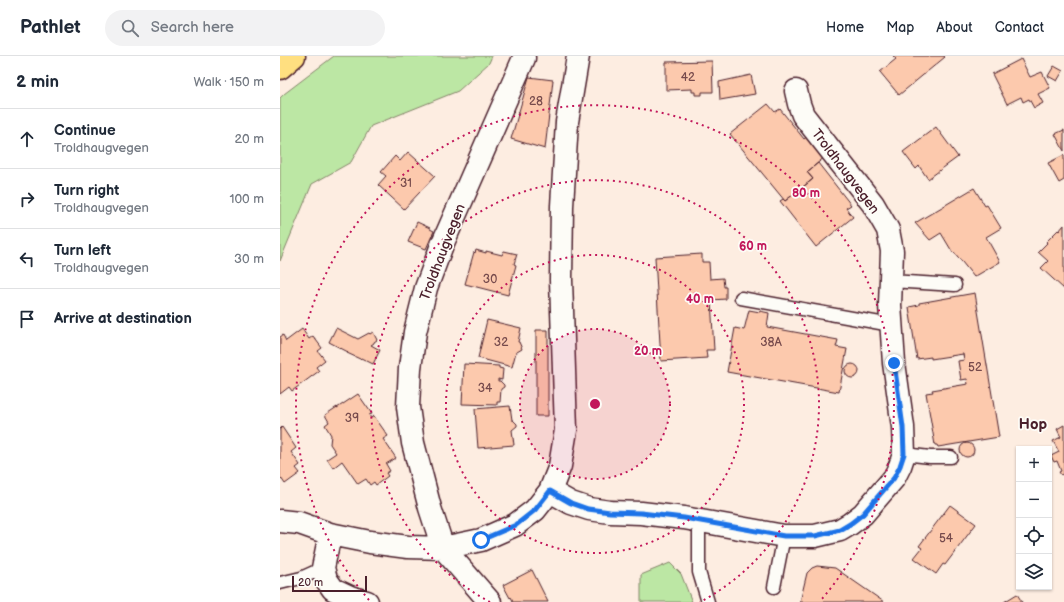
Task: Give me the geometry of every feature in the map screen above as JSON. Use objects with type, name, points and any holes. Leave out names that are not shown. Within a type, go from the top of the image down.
[{"type":"main road","points":[[280,68],[294,56]]},
{"type":"street","points":[[280,521],[299,523],[330,534],[370,542],[408,547],[444,548],[481,540],[516,525],[535,510],[550,491],[560,466],[566,430],[561,280],[562,206],[567,122],[578,56]]},
{"type":"street","name":"Troldhaugvegen","points":[[444,548],[430,508],[413,443],[408,407],[410,368],[415,332],[426,288],[442,245],[524,58]]},
{"type":"street","name":"Troldhaugvegen","points":[[550,491],[571,503],[588,509],[684,518],[784,536],[815,536],[840,530],[850,524],[863,514],[894,478],[904,454],[903,427],[894,363],[891,325],[890,305],[892,251],[888,230],[873,204],[803,115],[796,91]]},
{"type":"street","points":[[330,534],[323,568],[326,579],[333,589],[350,598],[367,602]]},
{"type":"street","points":[[444,548],[490,602]]},
{"type":"lane","points":[[891,281],[955,285]]},
{"type":"lane","points":[[741,298],[891,325]]},
{"type":"lane","points":[[904,454],[930,457],[951,457]]},
{"type":"lane","points":[[698,521],[699,572],[708,602]]},
{"type":"lane","points":[[774,587],[784,536]]},
{"type":"lane","points":[[280,583],[301,578],[323,568]]},
{"type":"green space","points":[[334,56],[492,56],[489,63],[458,91],[371,126],[351,162],[312,184],[280,261],[280,98]]},
{"type":"green space","points":[[670,563],[681,574],[692,602],[641,602],[641,575]]},
{"type":"building","points":[[893,56],[945,57],[899,95],[880,72],[896,59]]},
{"type":"building","points":[[1021,59],[1030,77],[1042,72],[1050,88],[1038,94],[1043,103],[1034,108],[1029,99],[1023,102],[1021,97],[1007,104],[992,74]]},
{"type":"building","points":[[712,61],[713,92],[702,92],[702,95],[695,95],[695,92],[692,92],[692,89],[666,90],[666,62]]},
{"type":"building","points":[[1054,66],[1063,71],[1057,81],[1048,76]]},
{"type":"building","points":[[751,75],[755,94],[720,100],[719,82]]},
{"type":"building","points":[[529,77],[553,80],[545,149],[511,139]]},
{"type":"building","points":[[768,104],[775,112],[780,109],[804,139],[809,135],[826,156],[807,172],[813,179],[785,201],[730,134]]},
{"type":"building","points":[[936,127],[958,157],[928,179],[919,166],[916,169],[903,152]]},
{"type":"building","points":[[1064,130],[1064,151],[1055,134]]},
{"type":"building","points":[[408,152],[435,176],[404,209],[378,185],[386,176],[381,172],[395,156],[400,161]]},
{"type":"building","points":[[1064,155],[1064,180],[1059,183],[1048,163]]},
{"type":"building","points":[[818,163],[851,205],[846,208],[853,217],[816,247],[780,201],[783,199],[785,201],[813,179],[807,172]]},
{"type":"building","points":[[974,188],[985,206],[987,205],[1001,228],[986,237],[1000,262],[974,277],[954,252],[953,253],[941,233],[930,240],[915,223]]},
{"type":"building","points":[[417,222],[434,231],[426,249],[408,242]]},
{"type":"building","points":[[1064,225],[1064,289],[1041,268],[1048,261],[1038,252]]},
{"type":"building","points":[[476,250],[502,255],[504,251],[517,254],[514,264],[516,265],[508,295],[465,284],[474,252],[475,253]]},
{"type":"building","points":[[702,254],[702,262],[709,262],[710,279],[723,278],[724,287],[726,287],[726,299],[711,300],[714,350],[706,350],[707,358],[661,361],[655,257]]},
{"type":"building","points":[[975,293],[999,437],[938,447],[935,445],[926,393],[933,392],[932,390],[968,384],[967,379],[961,380],[958,361],[964,360],[963,354],[931,359],[931,357],[917,359],[909,307],[919,305],[919,303]]},
{"type":"building","points":[[749,310],[769,313],[767,327],[838,340],[836,347],[847,349],[839,392],[727,372],[735,328],[744,330]]},
{"type":"building","points":[[487,320],[521,328],[518,342],[522,349],[516,352],[512,367],[478,358]]},
{"type":"building","points":[[336,328],[358,339],[373,332],[377,340],[371,345],[380,350],[373,364],[347,353],[348,352],[329,342]]},
{"type":"building","points":[[302,329],[309,339],[313,336],[322,348],[318,351],[325,360],[316,367],[319,371],[292,391],[289,387],[280,394],[280,337],[283,335],[286,341]]},
{"type":"building","points":[[536,330],[548,330],[548,416],[536,416]]},
{"type":"building","points":[[464,364],[499,366],[499,368],[503,369],[502,380],[498,379],[498,381],[504,385],[504,387],[501,389],[500,402],[497,402],[497,405],[462,404]]},
{"type":"building","points":[[852,364],[857,366],[859,371],[857,376],[852,378],[847,376],[845,371],[847,366]]},
{"type":"building","points":[[358,394],[372,414],[369,415],[371,418],[374,416],[388,436],[383,439],[396,458],[386,464],[390,471],[386,473],[388,476],[376,485],[374,482],[370,485],[366,479],[358,484],[342,461],[333,468],[327,459],[336,453],[330,444],[331,435],[325,425],[329,422],[325,415]]},
{"type":"building","points":[[510,406],[512,420],[517,424],[517,426],[512,430],[514,445],[478,448],[475,409]]},
{"type":"building","points":[[1064,425],[1064,473],[1061,475],[1057,461],[1054,462],[1052,458],[1052,456],[1059,452],[1053,441],[1061,437],[1057,429]]},
{"type":"building","points":[[282,427],[296,448],[291,452],[300,465],[296,468],[300,473],[285,484],[281,478],[280,479],[280,429]]},
{"type":"building","points":[[967,443],[972,445],[974,450],[972,455],[967,457],[962,455],[960,450],[962,445]]},
{"type":"building","points":[[950,505],[976,524],[945,565],[943,564],[936,574],[914,558],[922,548],[919,546]]},
{"type":"building","points":[[817,566],[835,568],[884,602],[800,602],[807,573],[812,568]]},
{"type":"building","points":[[532,570],[548,602],[512,602],[511,597],[510,598],[503,585]]},
{"type":"building","points":[[1017,594],[1022,602],[1004,602]]},
{"type":"district","name":"Hop","points":[[1033,424]]},
{"type":"route","points":[[481,540],[516,525],[535,510],[550,491],[571,503],[588,509],[684,518],[784,536],[815,536],[840,530],[863,514],[882,490],[894,478],[904,454],[903,427],[894,363]]}]
